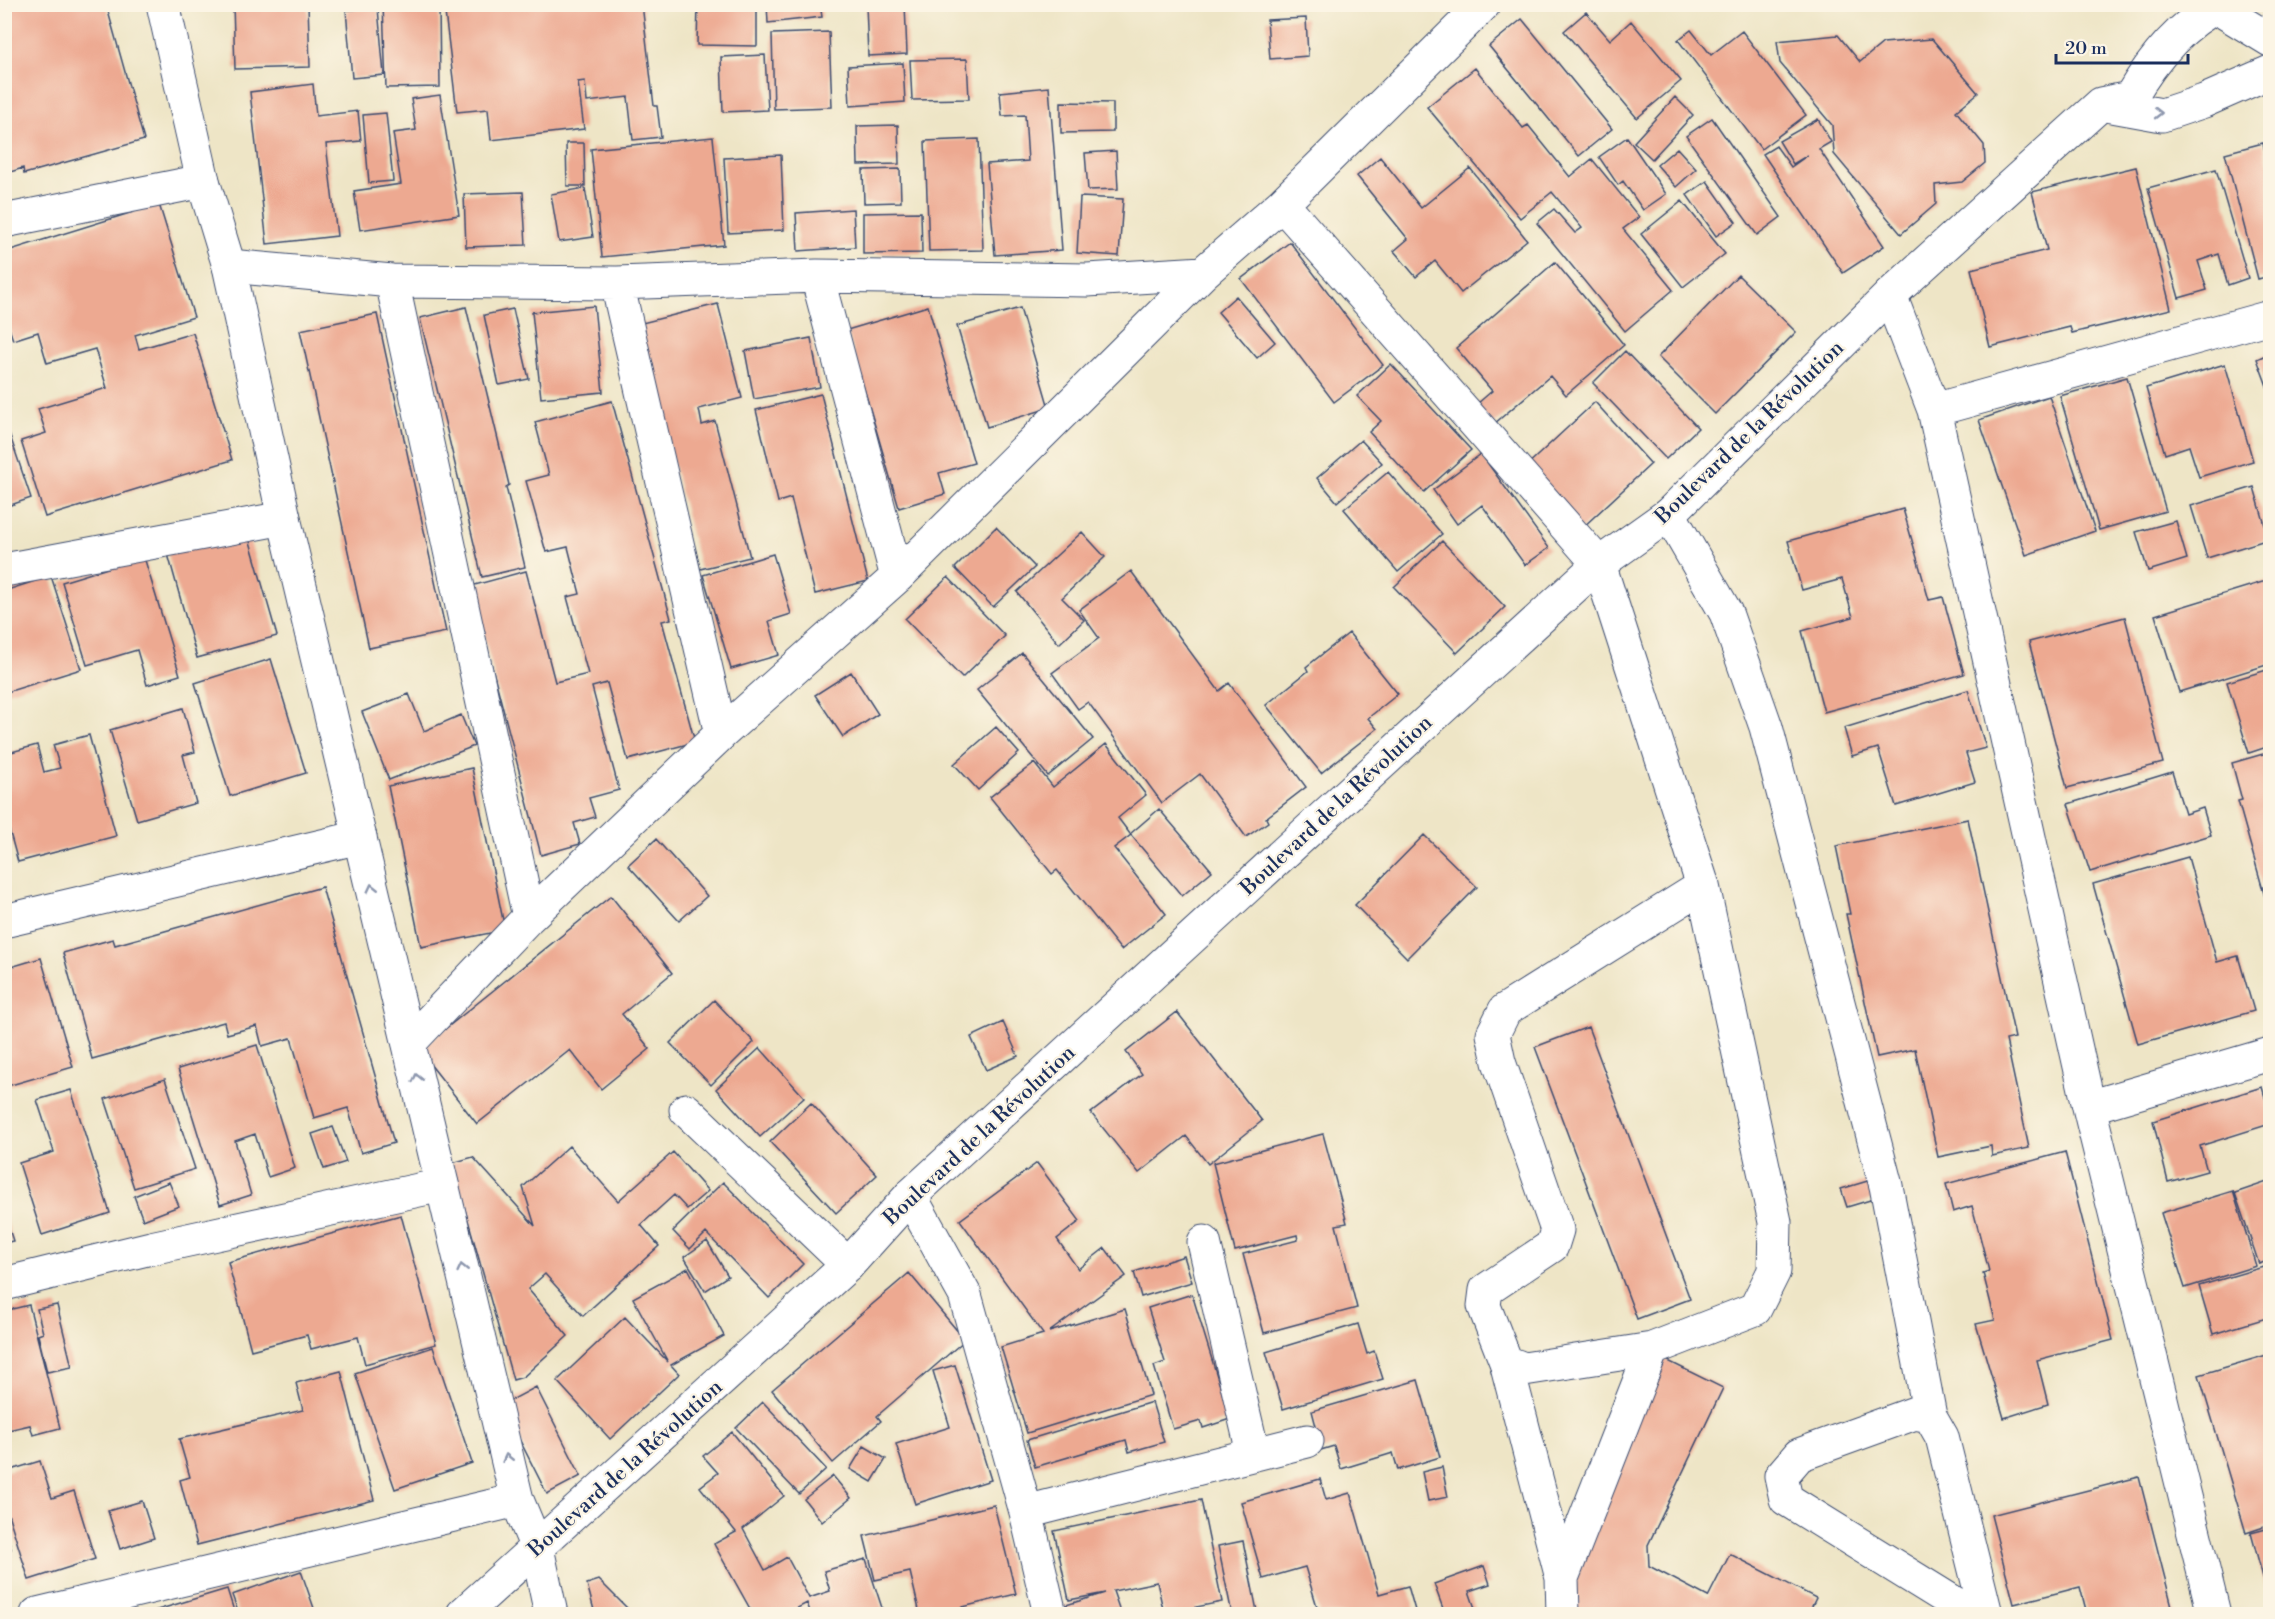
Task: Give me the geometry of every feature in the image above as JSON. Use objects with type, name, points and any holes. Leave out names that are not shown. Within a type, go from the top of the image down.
[{"type":"street","points":[[163,4],[203,181],[229,266],[285,518],[517,1500],[537,1548],[551,1614]]},
{"type":"street","points":[[409,1043],[529,917],[721,734],[897,577],[1203,273],[1282,204],[1484,4]]},
{"type":"street","points":[[2101,104],[2130,98],[2146,70],[2166,46],[2214,5],[2271,40]]},
{"type":"street","points":[[2101,104],[2162,116],[2258,78]]},
{"type":"street","name":"Boulevard de la Révolution","points":[[463,1614],[848,1264],[910,1196],[1599,564],[1669,514],[1890,295],[2101,104]]},
{"type":"street","points":[[4,221],[203,181]]},
{"type":"street","points":[[1282,204],[1599,564],[1702,886],[1775,1222],[1774,1271],[1755,1309],[1652,1350],[1524,1369],[1506,1362]]},
{"type":"street","points":[[229,266],[392,281],[617,283],[817,276],[1087,279],[1203,273]]},
{"type":"street","points":[[817,276],[897,577]]},
{"type":"street","points":[[392,281],[529,917]]},
{"type":"street","points":[[617,283],[721,734]]},
{"type":"street","points":[[1890,295],[1934,410],[2089,1107],[2214,1614]]},
{"type":"street","points":[[1934,410],[2271,317]]},
{"type":"street","points":[[1669,514],[1726,613],[1766,727],[1886,1186],[1930,1416],[1942,1437],[1986,1614]]},
{"type":"street","points":[[4,570],[285,518]]},
{"type":"street","points":[[4,921],[360,837]]},
{"type":"street","points":[[1563,1614],[1562,1578],[1506,1362],[1484,1306],[1486,1290],[1552,1245],[1557,1230],[1499,1062],[1493,1034],[1505,1010],[1702,886]]},
{"type":"street","points":[[2089,1107],[2271,1054]]},
{"type":"street","points":[[686,1110],[848,1264]]},
{"type":"street","points":[[4,1284],[151,1248],[442,1185]]},
{"type":"street","points":[[910,1196],[965,1295],[1026,1512],[1050,1614]]},
{"type":"street","points":[[1204,1242],[1253,1453]]},
{"type":"street","points":[[1562,1578],[1652,1350]]},
{"type":"street","points":[[1930,1416],[1915,1413],[1799,1455],[1781,1476],[1786,1499],[1972,1614]]},
{"type":"street","points":[[1026,1512],[1307,1441]]},
{"type":"street","points":[[37,1614],[517,1500]]},
{"type":"building","points":[[4,4],[106,4],[144,140],[24,174],[23,168],[4,174]]},
{"type":"building","points":[[233,4],[308,4],[310,67],[235,69]]},
{"type":"building","points":[[383,4],[439,4],[440,87],[386,88]]},
{"type":"building","points":[[444,4],[642,4],[654,106],[657,106],[661,137],[633,140],[628,97],[587,102],[585,81],[578,82],[584,129],[491,140],[488,109],[457,112]]},
{"type":"building","points":[[698,4],[757,4],[757,46],[697,45]]},
{"type":"building","points":[[767,4],[820,4],[822,17],[768,23]]},
{"type":"building","points":[[866,4],[905,4],[907,54],[868,56]]},
{"type":"building","points":[[378,8],[384,75],[352,78],[346,10]]},
{"type":"building","points":[[1586,12],[1610,40],[1631,21],[1681,81],[1637,118],[1564,31]]},
{"type":"building","points":[[1306,18],[1308,56],[1270,59],[1267,20]]},
{"type":"building","points":[[1522,19],[1612,129],[1579,156],[1489,46]]},
{"type":"building","points":[[1691,30],[1711,55],[1742,31],[1806,115],[1761,149],[1678,40]]},
{"type":"building","points":[[829,32],[832,107],[774,109],[772,34]]},
{"type":"building","points":[[1838,35],[1860,62],[1883,43],[1932,39],[1978,93],[1956,111],[1984,145],[1985,163],[1962,182],[1935,185],[1936,204],[1901,234],[1834,154],[1832,125],[1780,63],[1777,41]]},
{"type":"building","points":[[765,55],[768,110],[723,112],[721,57]]},
{"type":"building","points":[[967,59],[969,99],[912,100],[910,60]]},
{"type":"building","points":[[903,63],[905,102],[850,106],[848,66]]},
{"type":"building","points":[[1475,68],[1523,128],[1528,125],[1570,177],[1592,159],[1639,217],[1623,229],[1673,290],[1625,331],[1537,223],[1554,209],[1575,233],[1582,228],[1552,192],[1520,218],[1427,107]]},
{"type":"building","points":[[313,84],[316,116],[358,111],[361,141],[326,144],[337,236],[267,244],[250,92]]},
{"type":"building","points":[[1049,87],[1062,250],[995,255],[987,164],[1028,161],[1025,115],[1002,116],[1000,92]]},
{"type":"building","points":[[440,95],[459,215],[360,230],[354,191],[401,184],[393,133],[416,130],[411,99]]},
{"type":"building","points":[[1675,97],[1693,115],[1652,159],[1634,142]]},
{"type":"building","points":[[1061,102],[1113,103],[1113,132],[1061,133]]},
{"type":"building","points":[[386,113],[393,181],[369,183],[363,115]]},
{"type":"building","points":[[1712,118],[1781,217],[1757,235],[1686,136]]},
{"type":"building","points":[[1818,119],[1831,142],[1819,149],[1884,246],[1843,273],[1763,154],[1776,146],[1791,167],[1808,155],[1793,164],[1779,141]]},
{"type":"building","points":[[898,125],[899,164],[858,165],[857,126]]},
{"type":"building","points":[[713,137],[724,245],[602,257],[591,149]]},
{"type":"building","points":[[1627,137],[1666,194],[1643,210],[1623,181],[1618,185],[1599,157]]},
{"type":"building","points":[[979,139],[983,250],[929,251],[925,141]]},
{"type":"building","points":[[566,143],[584,143],[585,186],[567,186]]},
{"type":"building","points":[[2263,143],[2268,163],[2270,163],[2270,276],[2258,279],[2225,153]]},
{"type":"building","points":[[1677,148],[1696,169],[1676,187],[1657,165]]},
{"type":"building","points":[[1116,151],[1118,189],[1088,190],[1085,153]]},
{"type":"building","points":[[781,155],[784,230],[728,233],[724,158]]},
{"type":"building","points":[[1380,157],[1421,208],[1470,168],[1527,240],[1461,293],[1435,261],[1416,277],[1394,251],[1408,239],[1357,176]]},
{"type":"building","points":[[2136,167],[2171,309],[2072,333],[2070,327],[1990,347],[1971,269],[2047,250],[2032,192]]},
{"type":"building","points":[[900,169],[901,202],[864,203],[863,170]]},
{"type":"building","points":[[2216,169],[2248,278],[2228,285],[2219,254],[2198,261],[2207,290],[2179,298],[2148,188]]},
{"type":"building","points":[[1707,181],[1736,222],[1716,236],[1687,195]]},
{"type":"building","points":[[585,188],[593,237],[559,242],[551,194]]},
{"type":"building","points":[[523,192],[526,245],[466,247],[464,194]]},
{"type":"building","points":[[1080,197],[1123,199],[1119,256],[1077,253]]},
{"type":"building","points":[[1682,201],[1725,254],[1683,287],[1641,234]]},
{"type":"building","points":[[159,204],[194,317],[135,335],[139,349],[193,333],[232,460],[45,517],[21,441],[46,433],[38,409],[107,388],[95,349],[47,363],[38,332],[13,340],[4,313],[4,252]]},
{"type":"building","points":[[853,209],[855,247],[798,251],[796,213]]},
{"type":"building","points":[[921,212],[922,253],[863,254],[863,213]]},
{"type":"building","points":[[1290,242],[1383,365],[1334,402],[1241,279]]},
{"type":"building","points":[[1555,262],[1624,345],[1566,395],[1550,376],[1487,430],[1470,410],[1492,391],[1456,348]]},
{"type":"building","points":[[1738,275],[1796,332],[1715,414],[1658,357]]},
{"type":"building","points":[[1236,296],[1275,342],[1257,358],[1218,312]]},
{"type":"building","points":[[718,304],[742,398],[699,409],[702,425],[715,421],[750,557],[700,569],[638,324]]},
{"type":"building","points":[[594,306],[603,392],[541,398],[532,312]]},
{"type":"building","points":[[928,306],[974,463],[939,473],[945,494],[899,508],[847,330]]},
{"type":"building","points":[[466,307],[509,485],[506,487],[525,567],[482,577],[420,318]]},
{"type":"building","points":[[1020,308],[1049,408],[987,427],[957,326]]},
{"type":"building","points":[[513,309],[529,379],[499,385],[484,315]]},
{"type":"building","points":[[377,314],[446,632],[369,648],[300,330]]},
{"type":"building","points":[[811,338],[820,387],[754,399],[745,351]]},
{"type":"building","points":[[1625,351],[1698,428],[1666,459],[1593,383]]},
{"type":"building","points":[[2270,353],[2270,394],[2257,359]]},
{"type":"building","points":[[1391,364],[1471,450],[1424,492],[1369,432],[1381,421],[1357,396]]},
{"type":"building","points":[[2225,364],[2253,461],[2199,477],[2189,446],[2165,454],[2146,388]]},
{"type":"building","points":[[2127,377],[2166,511],[2099,530],[2060,396]]},
{"type":"building","points":[[821,394],[868,581],[815,594],[791,498],[778,502],[756,410]]},
{"type":"building","points":[[2049,396],[2095,531],[2026,555],[1979,420]]},
{"type":"building","points":[[612,401],[671,619],[662,621],[695,742],[628,760],[607,683],[592,687],[619,790],[589,798],[595,817],[574,823],[580,844],[541,855],[471,586],[526,571],[555,682],[588,674],[567,597],[580,594],[568,547],[546,552],[526,481],[549,475],[535,422]]},
{"type":"building","points":[[1595,402],[1651,464],[1581,529],[1524,468]]},
{"type":"building","points":[[5,421],[31,498],[5,507]]},
{"type":"building","points":[[1361,440],[1382,463],[1337,502],[1317,478]]},
{"type":"building","points":[[1481,454],[1549,548],[1525,565],[1482,505],[1457,524],[1433,490]]},
{"type":"building","points":[[1388,472],[1442,534],[1398,572],[1344,509]]},
{"type":"building","points":[[2254,487],[2269,539],[2207,558],[2191,506]]},
{"type":"building","points":[[1903,509],[1929,600],[1943,597],[1964,674],[1824,712],[1802,631],[1853,617],[1842,579],[1802,590],[1788,541]]},
{"type":"building","points":[[2176,521],[2187,559],[2148,571],[2136,532]]},
{"type":"building","points":[[245,524],[277,636],[197,658],[166,547]]},
{"type":"building","points":[[996,527],[1035,567],[993,607],[955,568]]},
{"type":"building","points":[[1082,532],[1105,557],[1062,598],[1084,620],[1059,644],[1017,592]]},
{"type":"building","points":[[1442,541],[1505,607],[1457,653],[1394,587]]},
{"type":"building","points":[[773,554],[791,614],[769,621],[779,655],[731,669],[703,575]]},
{"type":"building","points":[[144,557],[180,675],[147,685],[137,650],[87,665],[62,582]]},
{"type":"building","points":[[1131,571],[1219,691],[1229,683],[1306,787],[1266,818],[1268,822],[1246,837],[1200,774],[1162,803],[1088,702],[1078,709],[1052,673],[1099,638],[1079,610]]},
{"type":"building","points":[[51,576],[81,669],[4,693],[4,591]]},
{"type":"building","points":[[948,577],[1005,636],[962,678],[905,619]]},
{"type":"building","points":[[2269,580],[2270,664],[2179,692],[2155,615]]},
{"type":"building","points":[[2125,617],[2163,763],[2067,788],[2029,642]]},
{"type":"building","points":[[1349,633],[1398,694],[1368,718],[1377,729],[1321,773],[1266,705],[1308,671],[1306,667]]},
{"type":"building","points":[[1022,653],[1093,739],[1048,776],[977,690]]},
{"type":"building","points":[[271,659],[306,773],[230,796],[195,683]]},
{"type":"building","points":[[2270,669],[2270,746],[2249,753],[2227,682]]},
{"type":"building","points":[[851,672],[878,714],[843,737],[815,695]]},
{"type":"building","points":[[1968,690],[1986,748],[1966,753],[1975,782],[1896,806],[1878,748],[1852,756],[1844,728]]},
{"type":"building","points":[[409,694],[424,731],[461,715],[474,746],[389,780],[362,712]]},
{"type":"building","points":[[183,708],[195,752],[183,755],[196,803],[137,820],[110,730]]},
{"type":"building","points":[[996,727],[1019,753],[978,790],[954,764]]},
{"type":"building","points":[[89,735],[116,836],[18,862],[4,811],[4,754],[37,745],[44,772],[60,768],[53,745]]},
{"type":"building","points":[[1106,744],[1146,795],[1118,818],[1130,834],[1159,809],[1212,871],[1182,896],[1131,835],[1114,848],[1166,914],[1121,950],[1057,870],[1052,874],[990,797],[1034,763],[1053,787]]},
{"type":"building","points":[[2270,752],[2270,915],[2238,801],[2242,800],[2232,763]]},
{"type":"building","points":[[472,768],[505,930],[421,947],[388,786]]},
{"type":"building","points":[[2172,772],[2185,814],[2203,808],[2211,835],[2090,872],[2068,804]]},
{"type":"building","points":[[1968,819],[2015,1038],[2006,1040],[2029,1148],[1992,1156],[1991,1146],[1938,1157],[1915,1049],[1877,1057],[1846,914],[1850,914],[1836,846]]},
{"type":"building","points":[[1424,835],[1477,887],[1407,958],[1355,905]]},
{"type":"building","points":[[656,839],[707,896],[679,921],[628,865]]},
{"type":"building","points":[[2188,857],[2217,962],[2238,956],[2254,1011],[2138,1044],[2093,884]]},
{"type":"building","points":[[322,887],[394,1143],[361,1153],[348,1108],[314,1118],[291,1038],[262,1046],[257,1026],[227,1034],[224,1022],[92,1059],[63,953],[113,939],[115,945]]},
{"type":"building","points":[[611,896],[672,973],[622,1014],[650,1049],[601,1089],[570,1050],[477,1124],[419,1050]]},
{"type":"building","points":[[41,958],[73,1067],[4,1087],[4,969]]},
{"type":"building","points":[[714,1000],[754,1042],[711,1085],[670,1043]]},
{"type":"building","points":[[1177,1012],[1262,1121],[1208,1164],[1186,1136],[1139,1173],[1091,1113],[1142,1074],[1126,1052]]},
{"type":"building","points":[[1003,1022],[1018,1056],[986,1070],[971,1037]]},
{"type":"building","points":[[1588,1027],[1690,1299],[1637,1319],[1535,1047]]},
{"type":"building","points":[[257,1045],[295,1168],[268,1177],[255,1134],[235,1141],[251,1195],[220,1205],[178,1069]]},
{"type":"building","points":[[760,1048],[804,1097],[760,1137],[716,1089]]},
{"type":"building","points":[[165,1079],[195,1169],[134,1188],[105,1099]]},
{"type":"building","points":[[2262,1087],[2270,1114],[2270,1124],[2200,1146],[2207,1171],[2168,1182],[2153,1121]]},
{"type":"building","points":[[71,1090],[110,1213],[42,1235],[19,1163],[54,1152],[37,1100]]},
{"type":"building","points":[[811,1103],[877,1175],[836,1213],[770,1142]]},
{"type":"building","points":[[333,1127],[346,1162],[324,1169],[312,1134]]},
{"type":"building","points":[[1323,1134],[1347,1223],[1336,1225],[1357,1308],[1264,1333],[1243,1254],[1298,1240],[1297,1235],[1235,1251],[1213,1163]]},
{"type":"building","points":[[569,1146],[618,1201],[673,1152],[708,1191],[687,1209],[674,1195],[641,1225],[659,1246],[583,1316],[545,1274],[528,1289],[568,1336],[523,1377],[513,1380],[452,1163],[473,1157],[535,1226],[523,1187]]},
{"type":"building","points":[[2065,1152],[2113,1340],[2037,1360],[2048,1404],[2004,1418],[1976,1324],[1995,1320],[1983,1273],[1989,1271],[1972,1206],[1953,1212],[1946,1184]]},
{"type":"building","points":[[1037,1163],[1080,1221],[1057,1239],[1078,1269],[1105,1248],[1126,1276],[1049,1332],[1125,1309],[1151,1395],[1027,1433],[1001,1347],[1043,1334],[960,1220]]},
{"type":"building","points":[[1871,1180],[1877,1198],[1847,1207],[1841,1189]]},
{"type":"building","points":[[2270,1181],[2270,1260],[2259,1264],[2235,1193]]},
{"type":"building","points":[[169,1182],[179,1206],[143,1220],[134,1196]]},
{"type":"building","points":[[723,1182],[803,1264],[769,1298],[706,1233],[690,1249],[673,1231]]},
{"type":"building","points":[[2233,1191],[2256,1266],[2185,1288],[2161,1213]]},
{"type":"building","points":[[4,1213],[13,1241],[4,1243]]},
{"type":"building","points":[[401,1215],[436,1344],[365,1364],[358,1337],[311,1349],[307,1335],[251,1350],[228,1262]]},
{"type":"building","points":[[707,1241],[728,1276],[705,1291],[684,1257]]},
{"type":"building","points":[[1184,1256],[1192,1282],[1141,1297],[1134,1272]]},
{"type":"building","points":[[2270,1265],[2270,1317],[2213,1334],[2199,1286]]},
{"type":"building","points":[[688,1268],[724,1336],[671,1365],[679,1374],[610,1439],[557,1381],[625,1317],[668,1362],[633,1298]]},
{"type":"building","points":[[909,1273],[965,1340],[877,1416],[881,1421],[833,1463],[772,1390]]},
{"type":"building","points":[[1192,1294],[1230,1419],[1203,1428],[1201,1421],[1173,1429],[1154,1366],[1165,1362],[1148,1308]]},
{"type":"building","points":[[29,1305],[60,1428],[33,1435],[30,1425],[4,1431],[4,1311]]},
{"type":"building","points":[[57,1305],[72,1367],[47,1372],[38,1335],[43,1333],[37,1309]]},
{"type":"building","points":[[1358,1324],[1367,1354],[1374,1351],[1383,1379],[1283,1409],[1266,1352]]},
{"type":"building","points":[[433,1347],[472,1463],[395,1489],[355,1373]]},
{"type":"building","points":[[1652,1353],[1723,1388],[1648,1545],[1649,1566],[1708,1597],[1730,1554],[1816,1598],[1808,1614],[1574,1614],[1553,1558]]},
{"type":"building","points":[[2270,1354],[2270,1525],[2246,1533],[2199,1375]]},
{"type":"building","points":[[955,1365],[991,1480],[915,1504],[896,1444],[950,1427],[933,1371]]},
{"type":"building","points":[[341,1371],[374,1500],[197,1545],[180,1480],[190,1477],[179,1439],[303,1410],[296,1383]]},
{"type":"building","points":[[1418,1380],[1440,1457],[1398,1470],[1393,1453],[1341,1469],[1334,1446],[1282,1462],[1317,1430],[1312,1411]]},
{"type":"building","points":[[536,1387],[581,1476],[547,1494],[502,1405]]},
{"type":"building","points":[[763,1402],[826,1469],[799,1494],[736,1428]]},
{"type":"building","points":[[1152,1402],[1164,1442],[1129,1452],[1126,1440],[1035,1467],[1027,1440]]},
{"type":"building","points":[[732,1432],[784,1496],[743,1529],[765,1570],[787,1557],[809,1598],[830,1591],[824,1571],[866,1559],[884,1614],[811,1614],[807,1603],[786,1614],[753,1614],[714,1544],[736,1532],[700,1487],[718,1473],[703,1456]]},
{"type":"building","points":[[864,1446],[886,1459],[872,1482],[850,1469]]},
{"type":"building","points":[[40,1461],[52,1498],[74,1491],[95,1559],[29,1580],[4,1501],[4,1472]]},
{"type":"building","points":[[1442,1467],[1448,1497],[1428,1501],[1422,1472]]},
{"type":"building","points":[[833,1476],[851,1498],[822,1522],[804,1499]]},
{"type":"building","points":[[2139,1477],[2174,1614],[2087,1614],[2080,1587],[2014,1604],[1991,1515]]},
{"type":"building","points":[[1320,1479],[1326,1500],[1350,1493],[1379,1594],[1408,1586],[1416,1614],[1314,1614],[1319,1613],[1305,1567],[1263,1579],[1241,1502]]},
{"type":"building","points":[[1201,1500],[1222,1602],[1196,1607],[1197,1613],[1210,1610],[1211,1614],[1164,1614],[1157,1582],[1113,1591],[1121,1614],[1066,1614],[1063,1606],[1105,1593],[1069,1600],[1054,1531]]},
{"type":"building","points":[[142,1501],[154,1538],[120,1549],[108,1511]]},
{"type":"building","points":[[994,1505],[1016,1594],[934,1614],[920,1614],[910,1572],[875,1580],[864,1536]]},
{"type":"building","points":[[4,1526],[11,1549],[4,1550]]},
{"type":"building","points":[[2270,1528],[2270,1603],[2251,1533]]},
{"type":"building","points":[[1243,1541],[1257,1611],[1232,1614],[1218,1546]]},
{"type":"building","points":[[1484,1566],[1490,1584],[1469,1591],[1477,1614],[1445,1614],[1434,1584]]},
{"type":"building","points":[[301,1571],[316,1614],[239,1614],[232,1595]]},
{"type":"building","points":[[599,1580],[633,1614],[595,1614],[587,1584]]},
{"type":"building","points":[[227,1589],[235,1614],[144,1614]]},
{"type":"building","points":[[1017,1609],[1019,1614],[999,1614]]}]
